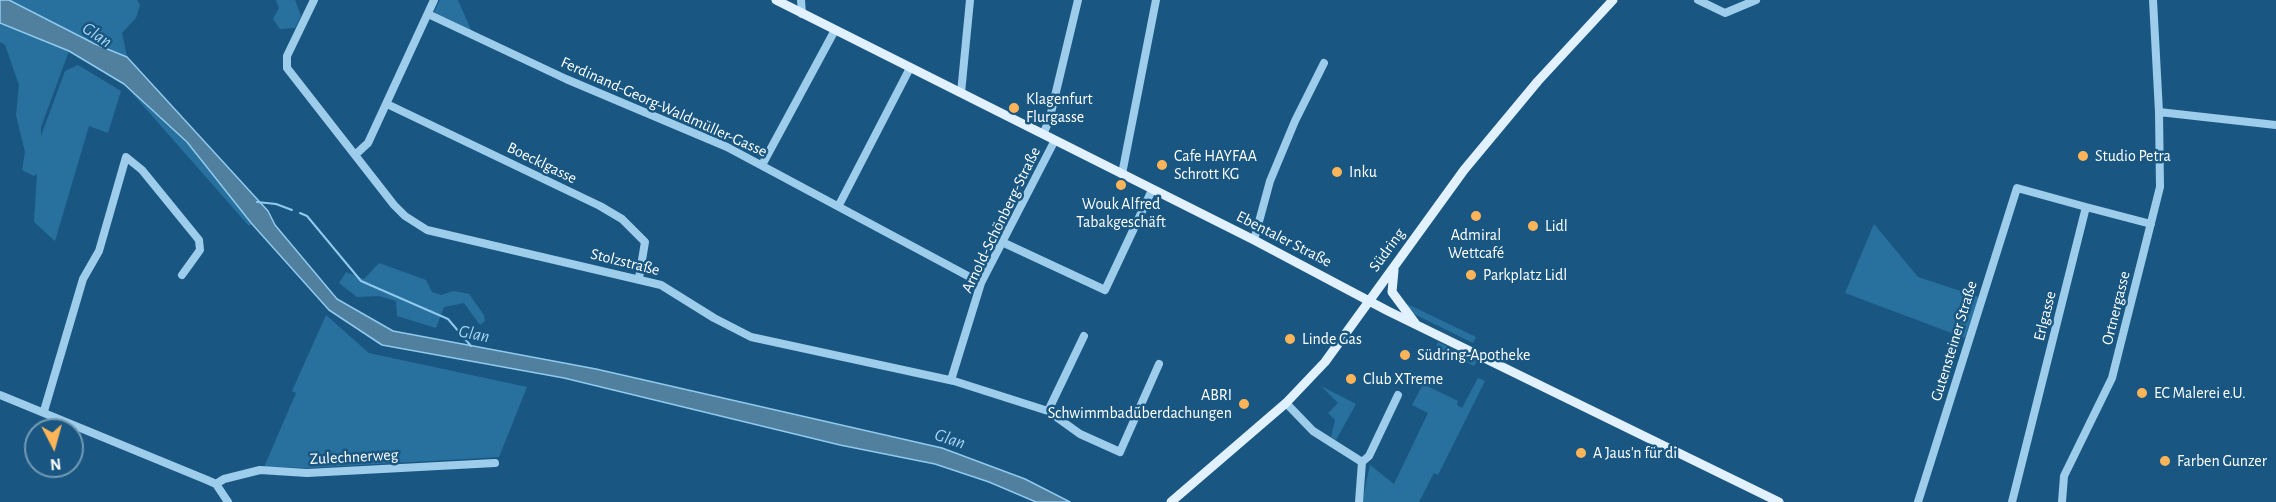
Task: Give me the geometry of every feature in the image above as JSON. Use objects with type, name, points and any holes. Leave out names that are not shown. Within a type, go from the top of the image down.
[{"type":"main road","name":"Ebentaler Straße","points":[[776,0],[1254,240],[1418,326],[1779,502]]},
{"type":"main road","name":"Südring","points":[[1171,502],[1286,403],[1325,362],[1396,262],[1500,125],[1613,0]]},
{"type":"main road","points":[[1396,262],[1391,281],[1392,292],[1418,326]]},
{"type":"street","name":"Stolzstraße","points":[[314,0],[285,63],[394,205],[405,216],[427,230],[639,278],[672,290],[714,318],[751,337],[951,380],[1048,411],[1080,434],[1120,452],[1160,364]]},
{"type":"street","points":[[355,155],[368,143],[434,0]]},
{"type":"street","points":[[801,0],[802,14]]},
{"type":"street","points":[[961,93],[970,0]]},
{"type":"street","points":[[1043,134],[1049,121],[1078,0]]},
{"type":"street","points":[[1122,174],[1156,0]]},
{"type":"street","points":[[1698,0],[1725,13],[1756,0]]},
{"type":"street","name":"Ortnergasse","points":[[2062,502],[2064,476],[2112,378],[2162,173],[2153,0]]},
{"type":"street","name":"Ferdinand-Georg-Waldmüller-Gasse","points":[[428,14],[566,79],[727,147],[981,283]]},
{"type":"street","points":[[762,165],[835,30]]},
{"type":"street","points":[[1254,240],[1270,182],[1295,121],[1324,63]]},
{"type":"street","points":[[839,206],[910,68]]},
{"type":"street","name":"Boecklgasse","points":[[387,104],[600,206],[622,219],[645,242],[639,278]]},
{"type":"street","points":[[2159,112],[2276,125]]},
{"type":"street","name":"Arnold-Schönberg-Straße","points":[[951,380],[981,283],[1055,140]]},
{"type":"street","points":[[44,411],[83,279],[99,251],[126,157],[142,170],[199,240],[200,250],[182,275]]},
{"type":"street","name":"Gutensteiner Straße","points":[[1918,502],[2017,188],[2086,207]]},
{"type":"street","points":[[1002,242],[1104,290],[1152,190]]},
{"type":"street","points":[[2086,207],[2151,224]]},
{"type":"street","name":"Erlgasse","points":[[2012,502],[2086,207]]},
{"type":"street","points":[[1048,411],[1084,336]]},
{"type":"street","points":[[0,395],[117,441],[216,484],[228,502]]},
{"type":"street","points":[[1359,502],[1362,462],[1370,456],[1398,395]]},
{"type":"street","points":[[1286,403],[1313,431],[1362,462]]},
{"type":"street","name":"Zulechnerweg","points":[[216,484],[232,476],[260,470],[307,472],[495,463]]},
{"type":"shaded area","points":[[0,0],[137,0],[140,5],[136,18],[122,33],[127,57],[268,211],[249,226],[124,84],[69,51],[41,127],[41,136],[65,71],[78,65],[121,91],[108,133],[89,126],[55,241],[34,222],[37,174],[34,176],[22,170],[25,152],[16,115],[19,85],[5,45],[0,42]]},
{"type":"shaded area","points":[[0,0],[9,0],[95,44],[127,57],[268,211],[275,225],[337,299],[393,331],[596,369],[942,448],[1025,479],[1070,502],[1036,502],[989,482],[935,464],[840,445],[564,378],[382,345],[329,310],[252,224],[187,142],[124,84],[69,51],[0,23]]},
{"type":"shaded area","points":[[276,0],[295,0],[301,16],[295,28],[280,29],[273,19],[279,8]]},
{"type":"shaded area","points":[[440,0],[458,0],[472,32],[433,14]]},
{"type":"shaded area","points":[[1874,224],[1918,277],[1979,297],[1965,338],[1845,293]]},
{"type":"shaded area","points":[[379,263],[426,280],[432,292],[441,295],[454,291],[469,294],[484,315],[485,321],[480,325],[464,303],[444,307],[436,328],[397,316],[396,301],[379,296],[357,297],[339,283],[346,272],[364,279]]},
{"type":"shaded area","points":[[1403,302],[1476,337],[1473,343],[1408,311]]},
{"type":"shaded area","points":[[326,315],[369,353],[527,387],[499,457],[307,468],[264,467],[296,393],[292,391]]},
{"type":"shaded area","points":[[1438,342],[1477,361],[1474,366],[1436,347]]},
{"type":"shaded area","points":[[1478,378],[1485,381],[1438,475],[1434,473],[1419,502],[1362,502],[1370,465],[1394,484],[1428,413],[1412,405],[1423,384],[1458,401],[1457,405],[1462,408]]},
{"type":"shaded area","points":[[1321,386],[1356,404],[1336,440],[1331,437],[1335,420],[1328,413],[1338,403]]},
{"type":"waterway","points":[[257,202],[276,204],[292,210]]},
{"type":"waterway","name":"Glan","points":[[300,213],[307,216],[361,281],[448,319],[471,346]]},
{"type":"place","name":"Klagenfurt Flurgasse","points":[[1014,108]]},
{"type":"place","name":"Studio Petra","points":[[2083,156]]},
{"type":"place","name":"Cafe HAYFAA Schrott KG","points":[[1162,165]]},
{"type":"place","name":"Inku","points":[[1337,172]]},
{"type":"place","name":"Wouk Alfred Tabakgeschäft","points":[[1121,185]]},
{"type":"place","name":"Admiral Wettcafé","points":[[1476,216]]},
{"type":"place","name":"Lidl","points":[[1533,226]]},
{"type":"place","name":"Parkplatz Lidl","points":[[1471,275]]},
{"type":"place","name":"Linde Gas","points":[[1290,339]]},
{"type":"place","name":"Südring-Apotheke","points":[[1405,355]]},
{"type":"place","name":"Club XTreme","points":[[1351,379]]},
{"type":"place","name":"EC Malerei e.U.","points":[[2142,393]]},
{"type":"place","name":"ABRI Schwimmbadüberdachungen","points":[[1244,404]]},
{"type":"place","name":"A Jaus'n für di","points":[[1581,453]]},
{"type":"place","name":"Farben Gunzer","points":[[2165,461]]}]
